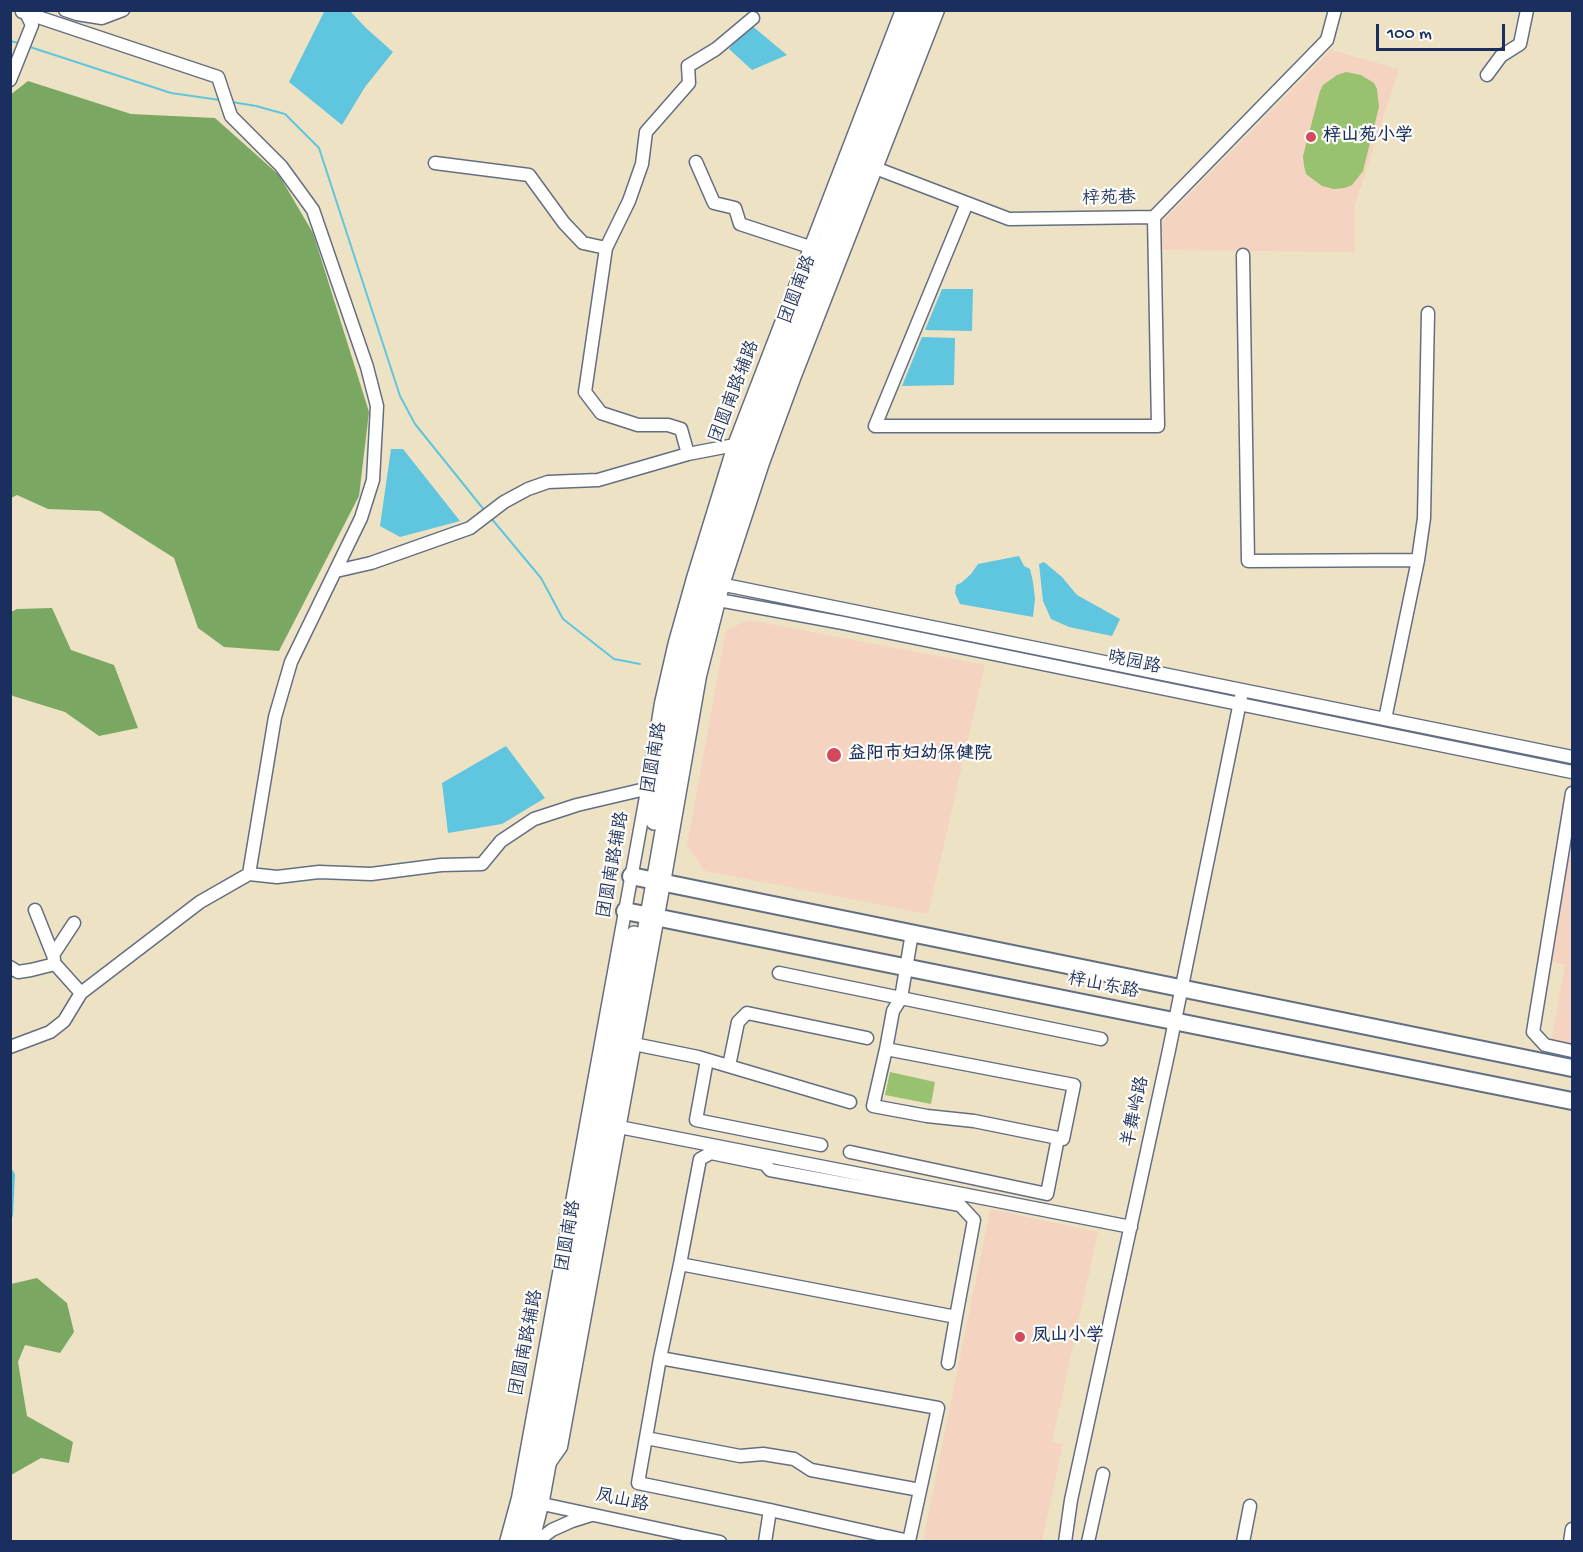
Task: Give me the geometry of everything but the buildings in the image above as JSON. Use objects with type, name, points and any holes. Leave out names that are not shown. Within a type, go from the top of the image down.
[{"type":"highway","name":"梓山东路","points":[[649,880],[1572,1068]]},
{"type":"highway","name":"梓山东路","points":[[642,914],[1572,1101]]},
{"type":"main road","name":"团圆南路","points":[[517,1542],[528,1501],[610,1058],[642,914],[707,589],[741,444],[817,249],[915,10]]},
{"type":"main road","name":"团圆南路","points":[[649,880],[653,792],[687,643],[752,462],[873,166],[929,10]]},
{"type":"main road","points":[[686,698],[700,676]]},
{"type":"main road","name":"团圆南路","points":[[531,1542],[528,1501],[547,1468],[630,1043],[642,914]]},
{"type":"street","points":[[65,10],[102,18],[123,10]]},
{"type":"street","points":[[696,162],[714,203],[735,208],[740,224],[817,249],[902,10]]},
{"type":"street","points":[[873,166],[938,10]]},
{"type":"street","name":"梓苑巷","points":[[873,166],[1009,219],[1154,217],[1327,40],[1335,10]]},
{"type":"street","points":[[1487,75],[1501,56],[1520,44],[1527,10]]},
{"type":"street","points":[[10,80],[32,25],[26,11]]},
{"type":"street","points":[[26,11],[218,77],[231,116],[281,166],[312,210],[367,367],[377,406],[373,480],[361,518],[291,662],[275,717],[249,874]]},
{"type":"street","points":[[688,454],[681,429],[668,424],[638,425],[601,413],[585,392],[606,248],[629,201],[642,164],[646,132],[689,83],[688,66],[716,49],[753,18]]},
{"type":"street","points":[[435,163],[529,175],[564,223],[583,243],[606,248]]},
{"type":"street","points":[[967,203],[875,426],[1158,426],[1154,217]]},
{"type":"street","points":[[1243,255],[1248,561],[1418,560]]},
{"type":"street","points":[[1385,719],[1418,560],[1424,518],[1428,314]]},
{"type":"street","points":[[336,571],[371,563],[470,528],[504,502],[528,489],[548,482],[598,480],[688,454],[741,444]]},
{"type":"street","name":"团圆南路辅路","points":[[642,914],[700,676],[707,589]]},
{"type":"street","name":"晓园路","points":[[707,589],[1243,690],[1572,757]]},
{"type":"street","name":"晓园路","points":[[707,589],[867,628],[1572,772]]},
{"type":"street","name":"羊舞岭路","points":[[1065,1542],[1071,1500],[1175,1021],[1243,690]]},
{"type":"street","points":[[10,1047],[50,1032],[64,1021],[81,993],[200,902],[249,874],[277,877],[319,872],[371,874],[441,865],[482,864],[501,841],[534,819],[577,805],[641,790],[653,792]]},
{"type":"street","points":[[1572,794],[1533,1032],[1545,1046],[1572,1051]]},
{"type":"street","points":[[35,910],[54,959],[81,993]]},
{"type":"street","points":[[10,967],[18,972],[31,970],[54,959],[74,923]]},
{"type":"street","points":[[886,1049],[1074,1085],[1063,1140],[974,1121],[927,1116],[873,1106],[893,1011],[901,998],[912,933]]},
{"type":"street","points":[[779,973],[1101,1039]]},
{"type":"street","points":[[729,1066],[738,1022],[747,1013],[867,1038]]},
{"type":"street","points":[[630,1043],[707,1060],[850,1102]]},
{"type":"street","points":[[707,1060],[696,1120],[821,1145]]},
{"type":"street","points":[[615,1126],[1131,1227]]},
{"type":"street","points":[[850,1152],[1047,1194],[1058,1138]]},
{"type":"street","points":[[660,1358],[938,1408],[909,1540],[638,1484],[660,1358],[700,1159],[711,1153],[765,1164],[770,1170],[960,1205],[974,1220],[948,1363]]},
{"type":"street","points":[[680,1264],[956,1317]]},
{"type":"street","points":[[646,1438],[740,1456],[763,1454],[784,1457],[811,1470],[920,1490]]},
{"type":"street","points":[[1088,1542],[1103,1474]]},
{"type":"street","points":[[506,1542],[528,1501]]},
{"type":"street","name":"凤山路","points":[[528,1501],[720,1542]]},
{"type":"street","points":[[1243,1542],[1250,1506]]},
{"type":"street","points":[[765,1542],[770,1510]]},
{"type":"street","points":[[536,1542],[552,1530],[593,1515]]},
{"type":"street","points":[[1570,1542],[1572,1529]]},
{"type":"shaded area","name":"梓山苑小学","points":[[1331,50],[1399,69],[1355,205],[1355,252],[1160,250],[1159,225]]},
{"type":"shaded area","name":"益阳市妇幼保健院","points":[[749,620],[985,665],[928,914],[705,871],[687,846],[726,630]]},
{"type":"shaded area","points":[[1566,840],[1572,841],[1572,1047],[1551,1043],[1565,965],[1549,961]]},
{"type":"shaded area","name":"凤山小学","points":[[990,1209],[1098,1232],[1052,1442],[1063,1444],[1042,1541],[923,1541]]},
{"type":"green space","points":[[1346,72],[1361,75],[1374,83],[1379,107],[1363,171],[1352,185],[1334,189],[1322,186],[1306,174],[1303,156],[1323,85],[1337,75]]},
{"type":"green space","points":[[28,81],[131,114],[215,118],[279,175],[313,233],[369,412],[359,496],[279,651],[224,647],[198,628],[174,558],[100,511],[48,509],[17,495],[11,498],[10,95]]},
{"type":"green space","points":[[52,608],[71,650],[114,665],[138,728],[99,736],[65,712],[11,694],[11,612],[17,609]]},
{"type":"green space","points":[[890,1072],[935,1082],[931,1104],[885,1095]]},
{"type":"green space","points":[[37,1278],[67,1303],[74,1332],[60,1353],[25,1345],[18,1362],[27,1416],[73,1442],[69,1463],[41,1458],[11,1475],[11,1284]]},
{"type":"water","points":[[325,10],[350,11],[393,52],[365,87],[342,125],[289,82]]},
{"type":"water","points":[[750,24],[787,55],[752,70],[729,49]]},
{"type":"water","points":[[942,289],[973,289],[972,331],[925,330]]},
{"type":"water","points":[[922,337],[955,338],[954,385],[902,386]]},
{"type":"water","points":[[391,449],[403,449],[460,521],[400,537],[380,526]]},
{"type":"water","points":[[1019,556],[1024,566],[1030,569],[1033,582],[1035,599],[1033,617],[960,604],[955,593],[956,585],[971,574],[978,564]]},
{"type":"water","points":[[1044,562],[1062,577],[1077,595],[1120,619],[1112,636],[1069,627],[1051,619],[1043,601],[1039,564]]},
{"type":"water","points":[[506,746],[545,798],[502,824],[448,833],[442,783]]},
{"type":"water","points":[[10,1166],[15,1174],[11,1219]]},
{"type":"waterway","points":[[10,41],[19,43]]},
{"type":"waterway","points":[[27,46],[171,93],[220,100]]},
{"type":"waterway","points":[[232,102],[285,114],[319,148],[400,396],[415,424],[485,511]]},
{"type":"waterway","points":[[491,518],[541,578],[563,619],[614,659],[640,664]]},
{"type":"place","name":"梓山苑小学","points":[[1311,137]]},
{"type":"place","name":"益阳市妇幼保健院","points":[[834,755]]},
{"type":"place","name":"凤山小学","points":[[1020,1337]]}]
